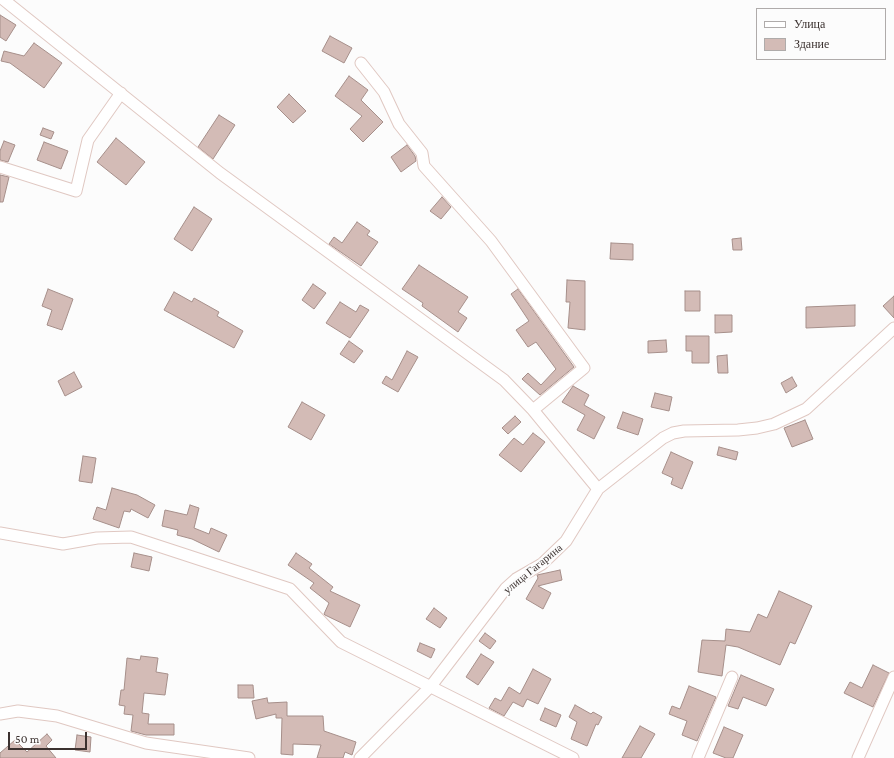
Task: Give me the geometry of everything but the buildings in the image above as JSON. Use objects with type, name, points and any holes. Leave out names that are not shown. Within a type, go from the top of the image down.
[{"type":"street","points":[[4,0],[220,173],[504,380],[533,410],[598,489]]},
{"type":"street","points":[[361,63],[384,92],[399,124],[422,153],[424,166],[491,241],[584,368],[533,410]]},
{"type":"street","points":[[0,167],[76,191],[88,140],[121,93]]},
{"type":"street","name":"улица Гагарина","points":[[360,758],[431,686],[506,588],[516,579],[542,564],[566,541],[598,489],[663,438],[684,431],[738,430],[757,428],[774,424],[806,409],[894,328]]},
{"type":"street","points":[[0,533],[63,544],[97,538],[131,537],[290,590],[341,642],[573,758]]},
{"type":"street","points":[[698,758],[732,677]]},
{"type":"street","points":[[858,758],[894,677]]},
{"type":"street","points":[[0,714],[18,711],[57,716],[146,743],[250,758]]}]
